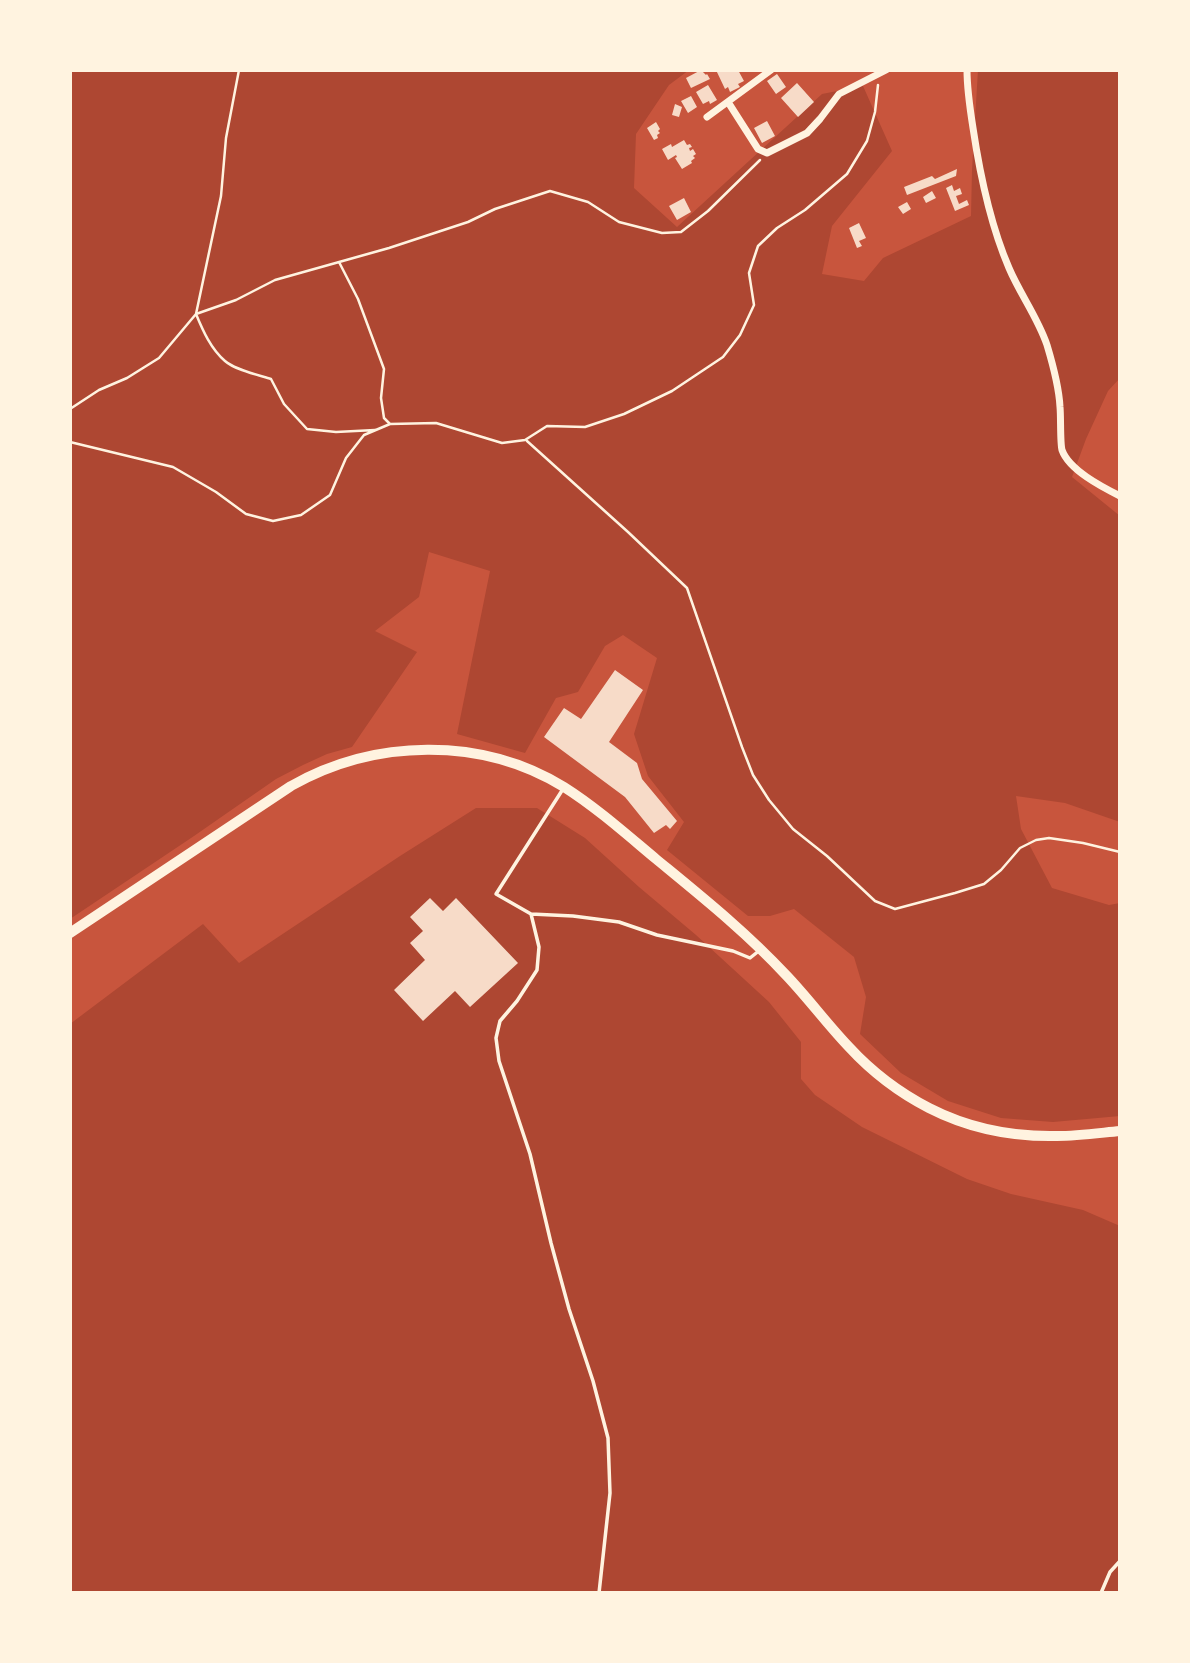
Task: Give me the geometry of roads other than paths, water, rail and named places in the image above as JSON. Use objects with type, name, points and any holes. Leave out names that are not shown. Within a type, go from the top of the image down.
[{"type":"main road","points":[[70,933],[311,775],[385,752],[466,752],[523,767],[564,788],[595,809],[716,907],[761,948],[848,1046],[874,1072],[902,1093],[957,1120],[979,1127],[1030,1136],[1120,1131]]},
{"type":"street","points":[[707,117],[771,70]]},
{"type":"street","points":[[967,70],[978,156],[998,240],[1045,340],[1056,377],[1062,450],[1073,466],[1120,496]]},
{"type":"street","points":[[728,102],[758,149],[767,153],[807,133],[839,94],[883,71]]},
{"type":"lane","points":[[564,788],[496,894],[531,914],[618,922],[656,934],[733,951],[750,958],[761,948]]},
{"type":"lane","points":[[531,914],[539,947],[537,970],[500,1021],[496,1038],[499,1061],[530,1154],[569,1310],[593,1381],[608,1438],[610,1493],[599,1593]]},
{"type":"lane","points":[[1101,1593],[1110,1572],[1120,1561]]}]
